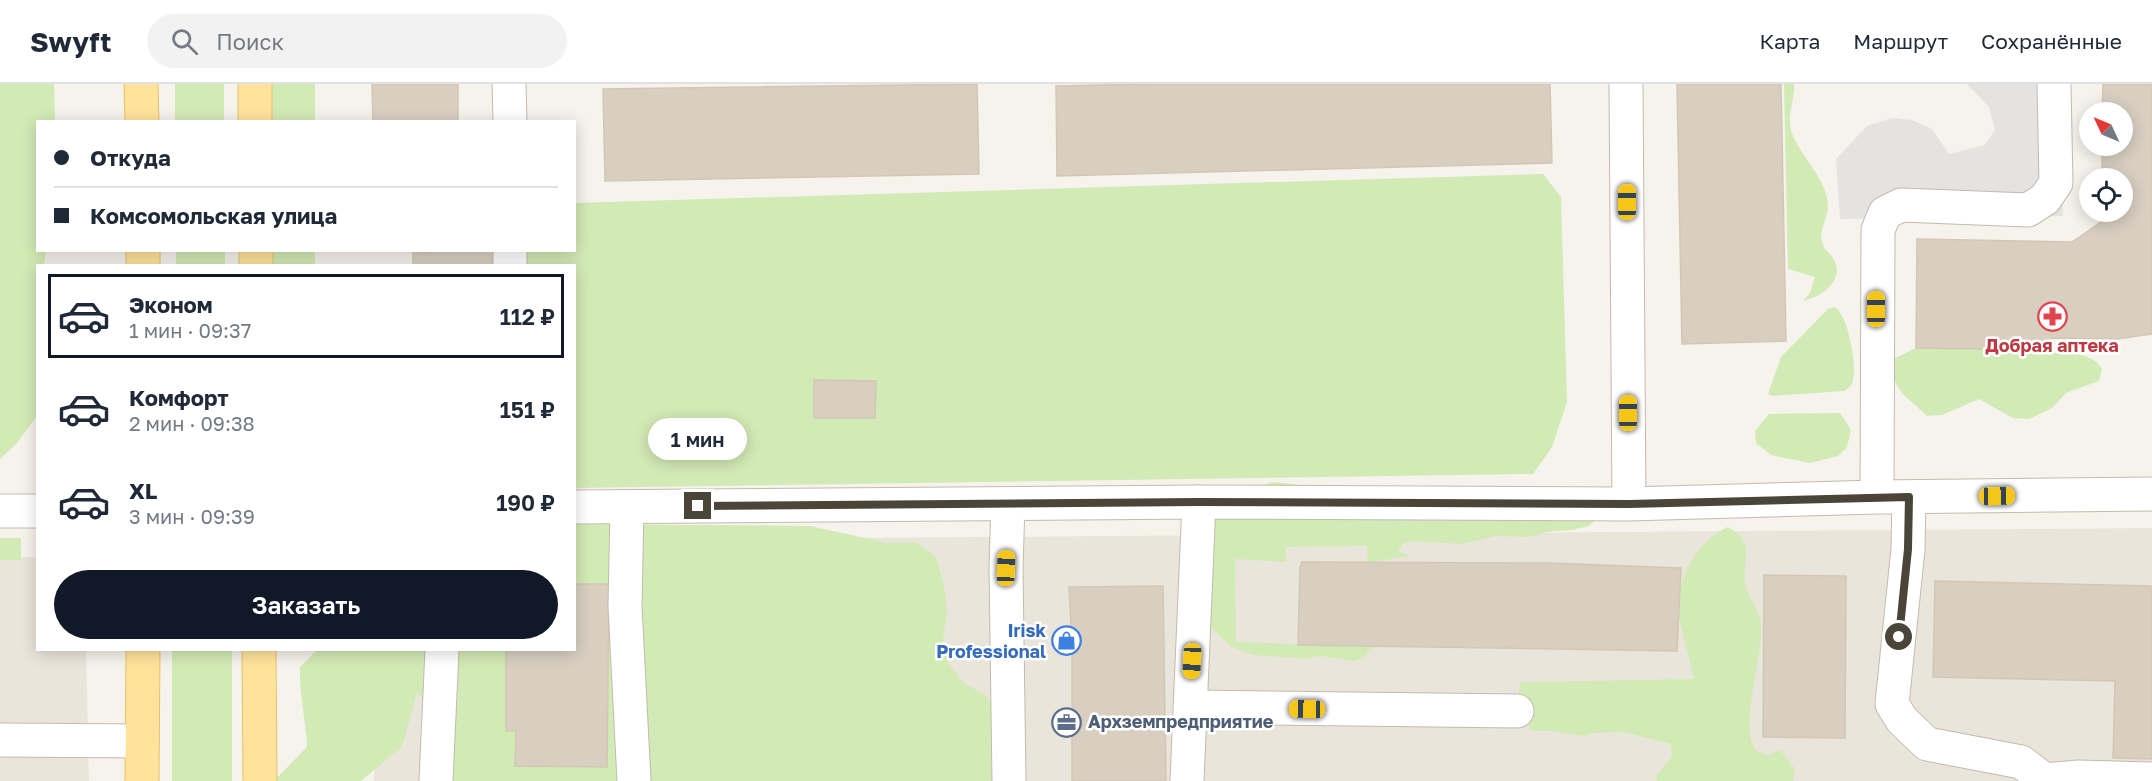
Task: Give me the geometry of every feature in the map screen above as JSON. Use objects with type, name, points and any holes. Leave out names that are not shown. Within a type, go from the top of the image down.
[{"type":"main road","points":[[141,84],[142,120]]},
{"type":"main road","points":[[255,84],[255,120]]},
{"type":"main road","points":[[142,781],[143,651]]},
{"type":"main road","points":[[259,651],[260,781]]},
{"type":"street","points":[[509,84],[510,120]]},
{"type":"street","points":[[1626,84],[1629,504]]},
{"type":"street","points":[[2054,84],[2056,183],[2045,199],[2028,210],[1901,205],[1886,213],[1878,230],[1893,497],[1908,549],[1892,704],[1902,720],[1927,744],[2021,762],[2045,780],[2079,777],[2152,778]]},
{"type":"street","points":[[576,507],[1198,502],[1629,504],[1893,497],[2152,494]]},
{"type":"street","points":[[1187,781],[1198,502]]},
{"type":"street","points":[[1008,504],[1006,568],[1009,781]]},
{"type":"street","points":[[627,507],[625,606],[634,781]]},
{"type":"street","points":[[0,511],[36,511]]},
{"type":"street","points":[[435,781],[442,651]]},
{"type":"street","points":[[1190,707],[1517,711]]},
{"type":"street","points":[[0,740],[142,741]]},
{"type":"shaded area","points":[[1967,84],[2062,84],[2063,216],[1840,219],[1836,159],[1867,126],[1892,118],[1912,120],[1932,129],[1949,154],[1985,145],[1995,130],[1989,107]]},
{"type":"shaded area","points":[[2152,528],[2152,781],[374,781],[375,651],[576,651],[576,540]]},
{"type":"shaded area","points":[[0,557],[36,557],[36,651],[86,651],[89,781],[0,781]]},
{"type":"green space","points":[[0,84],[54,84],[55,120],[36,120],[36,252],[46,252],[44,264],[36,264],[36,417],[16,444],[0,459]]},
{"type":"green space","points":[[175,84],[224,84],[224,120],[175,120]]},
{"type":"green space","points":[[272,84],[315,84],[315,120],[272,120]]},
{"type":"green space","points":[[1784,84],[1794,84],[1790,119],[1794,139],[1826,194],[1828,209],[1821,234],[1824,247],[1833,258],[1837,268],[1834,281],[1824,292],[1803,301],[1810,293],[1815,277],[1788,269]]},
{"type":"green space","points":[[1543,174],[1561,197],[1567,402],[1552,447],[1533,474],[576,488],[576,264],[474,264],[474,252],[576,252],[576,203]]},
{"type":"green space","points":[[176,252],[225,252],[225,264],[176,264]]},
{"type":"green space","points":[[272,252],[315,252],[315,264],[272,264]]},
{"type":"green space","points":[[1834,307],[1843,319],[1850,340],[1854,373],[1853,382],[1849,388],[1844,391],[1772,396],[1768,394],[1781,357],[1828,309]]},
{"type":"green space","points":[[1916,348],[2050,350],[2045,353],[2068,353],[2091,358],[2102,369],[2099,381],[2066,393],[2052,408],[2029,419],[2013,418],[1979,399],[1942,415],[1927,416],[1898,387],[1892,371],[1891,360]]},
{"type":"green space","points":[[1840,413],[1851,430],[1847,447],[1838,456],[1810,463],[1771,455],[1756,443],[1755,431],[1769,414]]},
{"type":"green space","points":[[1274,482],[1601,515],[1589,526],[1546,532],[1529,537],[1496,536],[1461,544],[1410,541],[1403,544],[1398,551],[1409,556],[1368,563],[1367,546],[1286,547],[1286,562],[1235,559],[1236,642],[1374,647],[1361,659],[1353,661],[1321,656],[1305,659],[1253,655],[1231,647],[1200,616],[1197,528],[1244,489]]},
{"type":"green space","points":[[576,524],[810,526],[888,543],[916,542],[936,557],[944,585],[947,612],[943,638],[948,663],[964,683],[987,696],[999,720],[1011,781],[452,781],[436,712],[417,692],[402,747],[361,781],[274,781],[307,747],[300,667],[316,651],[576,651]]},
{"type":"green space","points":[[1728,527],[1737,533],[1745,545],[1745,582],[1761,624],[1750,709],[1751,740],[1756,750],[1762,753],[1768,755],[1780,750],[1795,769],[1793,781],[1657,781],[1656,776],[1672,757],[1671,744],[1623,732],[1592,733],[1584,736],[1553,731],[1532,731],[1519,708],[1518,696],[1521,682],[1694,679],[1676,605],[1682,582],[1693,560],[1708,541]]},
{"type":"green space","points":[[0,538],[21,538],[21,560],[0,560]]},
{"type":"green space","points":[[172,651],[232,651],[232,781],[172,781]]},
{"type":"building","points":[[372,84],[458,84],[458,120],[373,120]]},
{"type":"building","points":[[977,84],[979,174],[605,181],[603,89]]},
{"type":"building","points":[[1550,84],[1552,163],[1057,176],[1056,86]]},
{"type":"building","points":[[1677,84],[1781,84],[1786,341],[1682,344]]},
{"type":"building","points":[[2103,84],[2152,84],[2152,334],[2117,339],[2052,338],[2050,350],[1916,348],[1917,239],[2072,242],[2101,222],[2133,222],[2133,168],[2102,168],[2102,156],[2133,156],[2133,102],[2102,102]]},
{"type":"building","points":[[497,252],[497,264],[413,264],[413,253]]},
{"type":"building","points":[[814,380],[876,381],[875,418],[814,418]]},
{"type":"building","points":[[1302,562],[1548,563],[1681,568],[1677,651],[1298,645]]},
{"type":"building","points":[[1764,575],[1846,576],[1845,738],[1763,737]]},
{"type":"building","points":[[1935,581],[2152,586],[2152,759],[2113,758],[2115,681],[1933,677]]},
{"type":"building","points":[[576,584],[609,584],[607,767],[515,766],[516,731],[506,731],[506,651],[576,651]]},
{"type":"building","points":[[1163,586],[1166,781],[1072,781],[1072,643],[1069,587]]},
{"type":"place","name":"Добрая аптека","points":[[2052,317]]},
{"type":"place","name":"Irisk Professional","points":[[1067,641]]},
{"type":"place","name":"Архземпредприятие","points":[[1067,722]]},
{"type":"route","points":[[698,506],[1198,502],[1629,504],[1909,497],[1908,549],[1899,637]]}]
